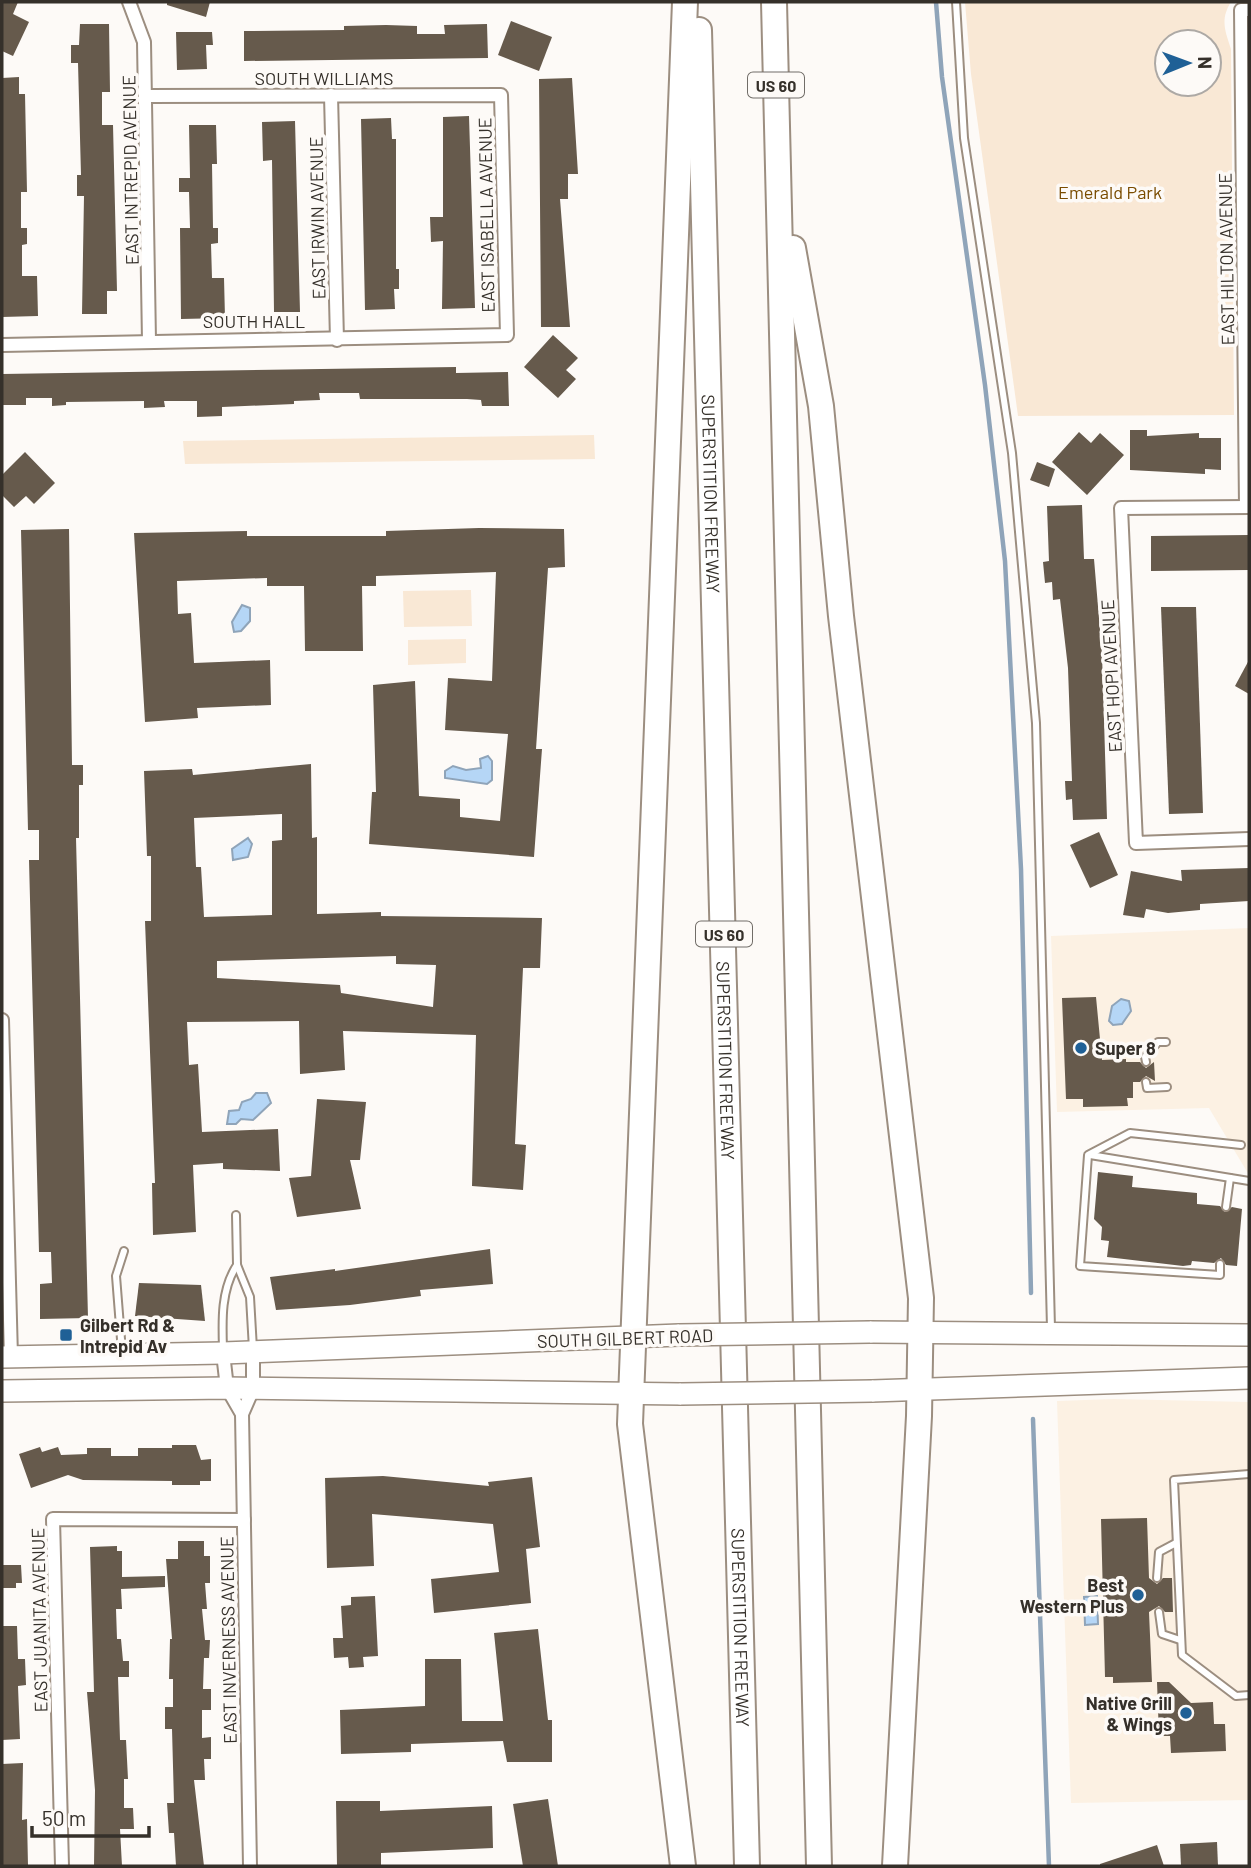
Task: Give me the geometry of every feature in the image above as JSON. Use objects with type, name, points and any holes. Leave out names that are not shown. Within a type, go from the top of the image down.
[{"type":"highway","points":[[683,1866],[630,1424],[630,1395],[685,2]]},
{"type":"highway","name":"SUPERSTITION FREEWAY","points":[[698,2],[747,1866]]},
{"type":"highway","name":"US 60","points":[[774,2],[819,1866]]},
{"type":"highway","points":[[779,168],[821,406],[841,616],[921,1298],[919,1390],[895,1866]]},
{"type":"main road","name":"SOUTH GILBERT ROAD","points":[[6,1357],[223,1353],[679,1335],[870,1332],[1249,1335]]},
{"type":"main road","points":[[2,1391],[227,1388],[630,1395],[919,1390],[1249,1378]]},
{"type":"street","name":"EAST INTREPID AVENUE","points":[[129,2],[144,42],[149,341]]},
{"type":"street","name":"EAST HILTON AVENUE","points":[[1245,10],[1248,507]]},
{"type":"street","name":"EAST IRWIN AVENUE","points":[[331,95],[337,340]]},
{"type":"street","name":"SOUTH WILLIAMS","points":[[147,96],[501,95]]},
{"type":"street","name":"EAST ISABELLA AVENUE","points":[[501,95],[507,335]]},
{"type":"street","name":"SOUTH HALL","points":[[2,345],[507,335]]},
{"type":"street","name":"EAST HOPI AVENUE","points":[[1248,507],[1121,508],[1136,843],[1249,839]]},
{"type":"street","points":[[2,1020],[6,1357]]},
{"type":"street","name":"EAST INVERNESS AVENUE","points":[[250,1866],[242,1414],[253,1389],[253,1351]]},
{"type":"street","name":"EAST INVERNESS AVENUE","points":[[223,1353],[227,1388],[242,1414]]},
{"type":"street","name":"EAST JUANITA AVENUE","points":[[62,1866],[53,1519],[244,1520]]},
{"type":"lane","points":[[956,2],[964,138],[1013,453],[1036,723],[1051,1334]]},
{"type":"lane","points":[[1146,1062],[1145,1057],[1158,1042],[1166,1042]]},
{"type":"lane","points":[[1146,1082],[1147,1087],[1167,1087]]},
{"type":"lane","points":[[1088,1155],[1130,1133],[1241,1145]]},
{"type":"lane","points":[[1088,1155],[1249,1181]]},
{"type":"lane","points":[[1088,1155],[1080,1266],[1220,1275],[1220,1264]]},
{"type":"lane","points":[[1226,1207],[1230,1178]]},
{"type":"lane","points":[[236,1215],[236,1265],[250,1297],[253,1351]]},
{"type":"lane","points":[[122,1355],[116,1276],[124,1251]]},
{"type":"lane","points":[[223,1353],[222,1325],[228,1279],[236,1265]]},
{"type":"lane","points":[[1249,1474],[1174,1480],[1182,1655],[1236,1696],[1249,1695]]},
{"type":"lane","points":[[1157,1578],[1159,1552],[1177,1543]]},
{"type":"lane","points":[[1159,1612],[1162,1634],[1181,1640]]},
{"type":"shaded area","points":[[1249,928],[1249,1175],[1209,1108],[1057,1112],[1051,936]]},
{"type":"shaded area","points":[[1114,1399],[1249,1402],[1249,1800],[1071,1803],[1057,1401]]},
{"type":"green space","name":"Emerald Park","points":[[965,2],[1231,2],[1226,14],[1225,31],[1231,49],[1234,415],[1018,416],[971,74]]},
{"type":"green space","points":[[594,435],[595,459],[185,464],[183,441]]},
{"type":"green space","points":[[471,590],[472,626],[404,627],[403,591]]},
{"type":"green space","points":[[466,639],[466,663],[408,665],[408,640]]},
{"type":"water","points":[[242,605],[250,608],[250,621],[241,631],[234,632],[232,622]]},
{"type":"water","points":[[488,756],[492,761],[492,780],[487,784],[445,778],[445,771],[453,766],[466,770],[481,768],[480,759]]},
{"type":"water","points":[[248,838],[252,844],[248,857],[233,860],[232,849]]},
{"type":"water","points":[[1121,999],[1129,1001],[1131,1011],[1122,1024],[1113,1025],[1109,1021],[1112,1006]]},
{"type":"water","points":[[256,1093],[267,1093],[271,1103],[253,1120],[241,1119],[236,1124],[227,1124],[229,1111],[239,1110],[242,1102],[251,1099]]},
{"type":"water","points":[[1097,1596],[1098,1624],[1085,1625],[1084,1597]]},
{"type":"building","points":[[2,2],[18,2],[13,14],[29,22],[13,56],[2,51]]},
{"type":"building","points":[[167,2],[210,2],[206,17],[167,5]]},
{"type":"building","points":[[511,21],[552,37],[539,71],[498,55]]},
{"type":"building","points":[[80,24],[109,24],[110,92],[102,92],[102,125],[113,125],[117,291],[107,291],[107,314],[82,314],[84,196],[77,196],[77,175],[81,175],[78,63],[71,63],[71,45],[79,45]]},
{"type":"building","points":[[487,24],[488,58],[244,61],[244,31],[344,30],[344,26],[386,25],[417,26],[417,34],[445,34],[444,25]]},
{"type":"building","points":[[176,32],[212,32],[213,45],[206,45],[207,69],[177,70]]},
{"type":"building","points":[[19,77],[19,94],[25,94],[27,192],[21,192],[21,228],[27,228],[27,244],[22,245],[22,276],[37,276],[38,316],[2,317],[2,78]]},
{"type":"building","points":[[572,78],[578,174],[568,174],[568,199],[560,199],[570,327],[541,327],[539,79]]},
{"type":"building","points":[[469,116],[475,308],[442,309],[443,241],[431,242],[430,217],[443,217],[443,117]]},
{"type":"building","points":[[391,118],[392,139],[396,139],[396,269],[399,269],[399,289],[394,289],[395,309],[365,310],[361,119]]},
{"type":"building","points":[[295,121],[300,312],[274,312],[272,160],[263,161],[262,122]]},
{"type":"building","points":[[189,125],[216,125],[217,164],[212,164],[213,228],[218,228],[218,243],[211,244],[212,278],[224,278],[225,318],[181,319],[180,228],[190,228],[189,192],[179,192],[179,178],[190,178]]},
{"type":"building","points":[[553,335],[578,358],[566,370],[576,379],[558,398],[524,367]]},
{"type":"building","points":[[456,367],[456,373],[508,372],[509,406],[482,406],[481,400],[467,399],[360,399],[359,393],[319,393],[320,400],[294,401],[294,404],[222,407],[222,416],[197,417],[197,401],[164,401],[165,407],[144,408],[144,401],[66,402],[66,405],[52,406],[52,398],[26,398],[26,405],[2,405],[2,374]]},
{"type":"building","points":[[1130,430],[1147,430],[1147,436],[1199,433],[1199,438],[1221,438],[1221,470],[1205,469],[1205,474],[1130,470]]},
{"type":"building","points":[[1079,432],[1091,443],[1100,433],[1124,455],[1087,495],[1052,462]]},
{"type":"building","points":[[25,452],[55,483],[34,504],[26,496],[14,507],[2,495],[2,475]]},
{"type":"building","points":[[1037,462],[1055,469],[1049,487],[1030,480]]},
{"type":"building","points":[[1082,505],[1084,559],[1094,559],[1102,654],[1107,819],[1073,820],[1072,799],[1066,800],[1065,781],[1072,781],[1068,668],[1060,599],[1053,600],[1052,582],[1045,583],[1043,562],[1049,561],[1047,506]]},
{"type":"building","points":[[69,529],[72,765],[83,765],[83,785],[79,785],[79,838],[76,838],[88,1318],[40,1319],[40,1284],[52,1283],[51,1252],[39,1252],[29,860],[39,860],[39,830],[28,830],[21,530]]},
{"type":"building","points":[[564,529],[565,567],[548,568],[536,749],[542,749],[534,857],[369,844],[372,792],[376,792],[373,685],[415,681],[419,796],[460,799],[460,817],[500,821],[508,734],[445,730],[448,678],[492,681],[496,572],[376,576],[376,586],[362,586],[363,651],[305,651],[304,586],[267,586],[267,578],[177,581],[178,614],[191,613],[194,663],[270,660],[271,705],[197,708],[198,718],[145,722],[134,533],[247,531],[247,536],[386,536],[386,531]]},
{"type":"building","points":[[1249,535],[1249,570],[1151,571],[1151,536]]},
{"type":"building","points":[[1161,607],[1196,607],[1203,813],[1169,814]]},
{"type":"building","points":[[1249,660],[1249,694],[1235,686]]},
{"type":"building","points":[[311,764],[312,838],[317,837],[317,914],[381,912],[381,916],[542,918],[540,968],[523,968],[515,1144],[526,1145],[523,1190],[472,1186],[476,1035],[343,1031],[345,1070],[300,1074],[299,1021],[187,1022],[189,1065],[198,1064],[202,1132],[278,1129],[280,1171],[223,1169],[223,1163],[193,1165],[196,1232],[153,1235],[152,1183],[155,1183],[145,921],[151,921],[151,856],[147,856],[144,771],[192,769],[193,775]],"holes":[[[282,814],[282,840],[272,841],[272,915],[204,917],[201,867],[196,867],[194,818]],[[396,956],[396,964],[436,965],[433,1007],[341,993],[340,985],[217,978],[217,961]]]},
{"type":"building","points":[[1099,832],[1118,875],[1090,888],[1070,845]]},
{"type":"building","points":[[1249,868],[1249,901],[1200,904],[1200,910],[1168,913],[1146,909],[1144,918],[1123,915],[1131,871],[1182,881],[1181,870]]},
{"type":"building","name":"Super 8","points":[[1096,997],[1102,1060],[1126,1059],[1126,1062],[1140,1062],[1146,1068],[1154,1062],[1155,1081],[1146,1076],[1140,1082],[1133,1082],[1133,1098],[1127,1098],[1128,1106],[1083,1107],[1083,1099],[1066,1099],[1062,998]]},
{"type":"building","points":[[317,1099],[366,1102],[360,1160],[350,1160],[361,1209],[297,1217],[289,1178],[311,1176]]},
{"type":"building","points":[[1098,1172],[1133,1176],[1132,1187],[1197,1193],[1197,1204],[1220,1206],[1225,1212],[1232,1207],[1242,1209],[1237,1266],[1226,1265],[1221,1258],[1214,1263],[1192,1261],[1191,1265],[1183,1266],[1107,1257],[1109,1241],[1101,1240],[1102,1227],[1094,1219]]},
{"type":"building","points":[[490,1249],[493,1284],[420,1290],[421,1296],[350,1305],[276,1310],[270,1277],[335,1271]]},
{"type":"building","points":[[139,1283],[201,1285],[205,1321],[135,1316]]},
{"type":"building","points":[[172,1445],[196,1445],[201,1460],[211,1459],[211,1481],[200,1481],[200,1485],[172,1485],[172,1481],[83,1480],[68,1475],[31,1488],[19,1454],[40,1447],[42,1452],[58,1447],[61,1455],[87,1454],[87,1448],[111,1448],[111,1456],[138,1456],[138,1448],[172,1448]]},
{"type":"building","points":[[383,1476],[489,1486],[488,1482],[532,1477],[540,1547],[526,1549],[531,1603],[434,1613],[431,1579],[499,1572],[493,1524],[372,1514],[374,1566],[327,1568],[325,1478]]},
{"type":"building","name":"Best Western Plus","points":[[1147,1518],[1149,1578],[1157,1584],[1163,1578],[1172,1578],[1173,1612],[1165,1612],[1159,1606],[1149,1612],[1152,1682],[1113,1683],[1113,1677],[1105,1677],[1101,1519]]},
{"type":"building","points":[[178,1541],[204,1541],[204,1556],[210,1556],[210,1583],[205,1583],[207,1609],[202,1609],[205,1640],[210,1640],[209,1658],[204,1658],[203,1689],[211,1689],[211,1710],[202,1710],[202,1738],[211,1737],[211,1759],[204,1759],[205,1780],[194,1780],[204,1866],[176,1866],[174,1833],[169,1833],[167,1803],[174,1803],[172,1729],[165,1729],[165,1707],[173,1707],[173,1679],[169,1679],[172,1639],[166,1559],[178,1559]]},
{"type":"building","points":[[117,1546],[117,1551],[122,1551],[122,1577],[165,1576],[165,1587],[121,1589],[122,1609],[116,1609],[117,1639],[121,1639],[123,1661],[129,1661],[129,1677],[118,1677],[120,1740],[126,1740],[128,1779],[124,1779],[124,1808],[133,1808],[134,1829],[120,1829],[122,1866],[94,1866],[95,1790],[87,1692],[94,1692],[90,1547]]},
{"type":"building","points":[[2,1565],[21,1565],[22,1583],[16,1583],[16,1588],[2,1588]]},
{"type":"building","points":[[375,1596],[378,1656],[363,1657],[364,1667],[349,1668],[348,1657],[334,1658],[333,1638],[343,1638],[341,1606],[351,1605],[351,1597]]},
{"type":"building","points":[[2,1626],[17,1626],[18,1659],[25,1659],[26,1685],[18,1686],[20,1739],[2,1740]]},
{"type":"building","points":[[538,1629],[548,1720],[552,1720],[552,1762],[507,1762],[503,1741],[411,1744],[411,1752],[341,1754],[340,1710],[425,1706],[425,1659],[461,1659],[462,1721],[503,1721],[494,1633]]},
{"type":"building","name":"Native Grill & Wings","points":[[1157,1682],[1169,1682],[1191,1703],[1213,1702],[1214,1724],[1225,1724],[1226,1751],[1171,1753],[1170,1736],[1159,1736]]},
{"type":"building","points":[[23,1763],[22,1820],[27,1819],[28,1866],[2,1866],[2,1764]]},
{"type":"building","points":[[548,1799],[558,1866],[523,1866],[513,1804]]},
{"type":"building","points":[[336,1801],[380,1801],[380,1811],[492,1806],[493,1848],[381,1853],[381,1866],[337,1866]]},
{"type":"building","points":[[1217,1842],[1218,1866],[1181,1866],[1180,1844]]},
{"type":"building","points":[[1157,1845],[1164,1866],[1100,1866],[1100,1864]]},
{"type":"waterway","points":[[936,2],[942,77],[985,385],[1005,561],[1021,869],[1031,1293]]},
{"type":"waterway","points":[[1033,1419],[1049,1866]]},
{"type":"place","name":"Super 8","points":[[1081,1048]]},
{"type":"place","name":"Gilbert Rd & Intrepid Av","points":[[66,1335]]},
{"type":"place","name":"Best Western Plus","points":[[1138,1595]]},
{"type":"place","name":"Native Grill & Wings","points":[[1186,1713]]}]
